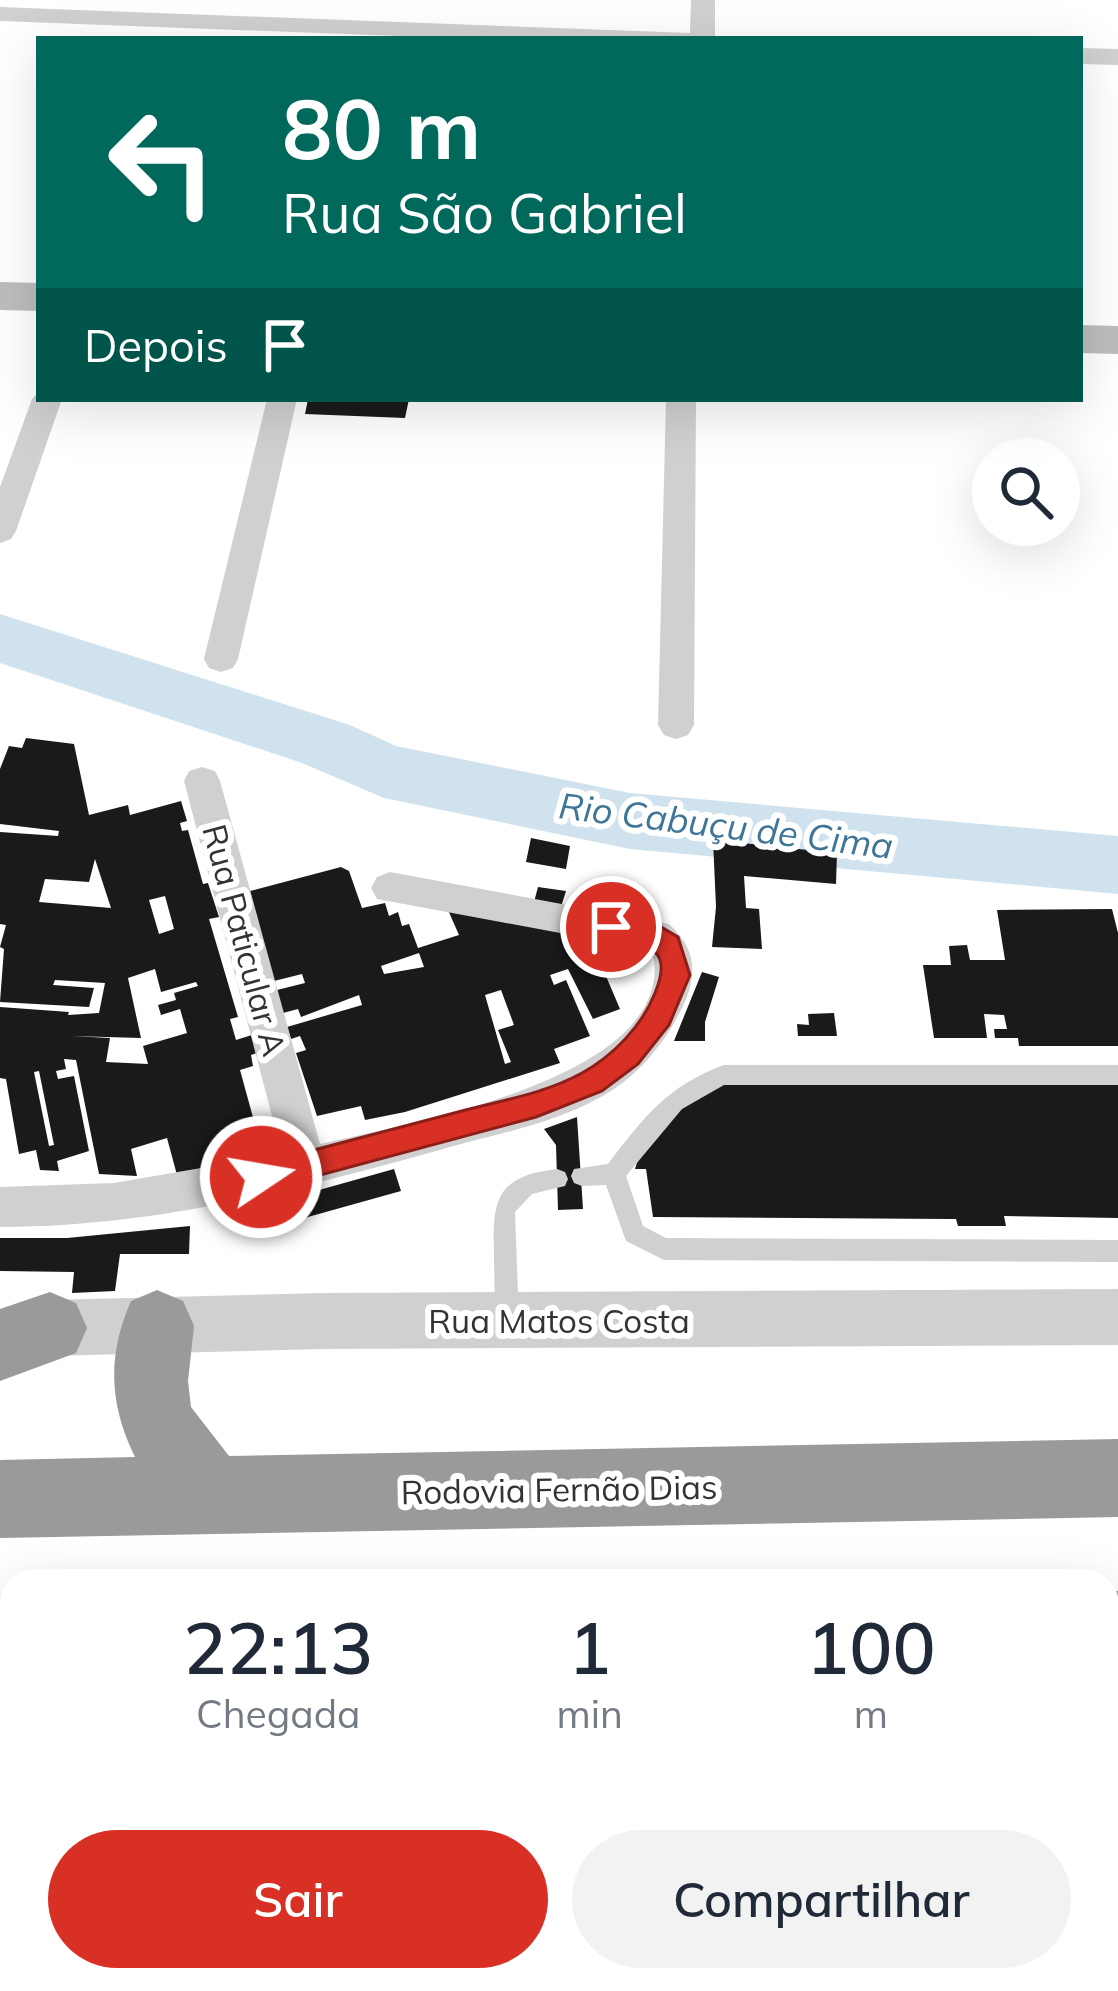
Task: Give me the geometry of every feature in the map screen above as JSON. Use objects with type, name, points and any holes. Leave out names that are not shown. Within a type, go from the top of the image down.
[{"type":"highway","points":[[157,1326],[148,1385],[151,1408],[161,1435],[212,1495]]},
{"type":"highway","name":"Rodovia Fernão Dias","points":[[0,1498],[1118,1478]]},
{"type":"main road","points":[[0,296],[36,297]]},
{"type":"main road","points":[[1083,339],[1118,340]]},
{"type":"street","points":[[702,36],[703,0]]},
{"type":"street","points":[[0,14],[615,36]]},
{"type":"street","points":[[1083,56],[1118,57]]},
{"type":"street","points":[[0,531],[46,402]]},
{"type":"street","points":[[221,659],[281,402]]},
{"type":"street","points":[[676,725],[681,402]]},
{"type":"street","name":"Rua Paticular A","points":[[202,781],[305,1168]]},
{"type":"street","points":[[0,1207],[172,1196],[305,1168],[536,1105],[592,1082],[628,1056],[659,1017],[676,975],[669,945],[656,935],[390,888]]},
{"type":"street","name":"Rua Matos Costa","points":[[17,1335],[157,1326],[507,1320],[1118,1317]]},
{"type":"lane","points":[[582,1176],[614,1174],[670,1102],[696,1084],[724,1076],[1118,1076]]},
{"type":"lane","points":[[614,1174],[634,1233],[664,1249],[1118,1251]]},
{"type":"lane","points":[[507,1320],[504,1212],[508,1199],[518,1188],[557,1179]]},
{"type":"building","points":[[307,402],[408,402],[405,418],[305,414]]},
{"type":"building","points":[[26,738],[74,744],[89,815],[128,805],[130,815],[181,801],[187,821],[180,823],[182,831],[188,830],[203,884],[208,883],[219,917],[209,919],[238,1017],[230,1019],[236,1040],[255,1034],[259,1052],[251,1055],[253,1066],[240,1070],[257,1132],[226,1141],[231,1160],[177,1175],[167,1138],[131,1149],[137,1176],[99,1174],[76,1060],[64,1059],[66,1069],[56,1071],[58,1079],[74,1076],[89,1151],[57,1161],[59,1171],[40,1170],[36,1150],[19,1154],[6,1079],[0,1078],[0,1007],[68,1015],[99,1013],[105,983],[55,980],[53,985],[94,988],[89,1007],[0,1002],[4,949],[0,947],[6,925],[0,924],[0,832],[58,836],[59,831],[0,824],[0,769],[9,746],[22,748]],"holes":[[[95,859],[111,908],[39,902],[45,879],[89,882]],[[165,896],[174,929],[159,934],[149,900]],[[155,969],[161,992],[196,982],[198,986],[174,993],[176,1000],[158,1005],[161,1015],[180,1009],[187,1033],[143,1046],[148,1064],[106,1062],[110,1038],[71,1036],[141,1038],[128,978]],[[39,1071],[54,1145],[49,1146],[34,1072]]]},
{"type":"building","points":[[531,838],[570,846],[566,869],[526,862]]},
{"type":"building","points":[[713,840],[837,853],[836,884],[744,876],[746,908],[759,909],[762,949],[712,947],[716,907]]},
{"type":"building","points":[[341,867],[349,871],[362,908],[385,903],[389,916],[398,912],[402,926],[409,924],[418,948],[459,935],[448,910],[614,943],[623,962],[603,969],[620,1009],[593,1019],[568,969],[550,975],[554,985],[566,980],[590,1036],[554,1049],[560,1063],[405,1112],[365,1120],[361,1106],[317,1116],[296,1053],[306,1050],[300,1036],[291,1039],[287,1027],[362,1005],[359,995],[301,1017],[298,1009],[283,1013],[277,990],[305,983],[302,974],[274,981],[250,891]],"holes":[[[419,953],[424,967],[384,974],[381,966]],[[501,990],[514,1025],[498,1030],[511,1062],[505,1064],[485,995]]]},
{"type":"building","points":[[538,887],[566,891],[561,907],[534,902]]},
{"type":"building","points":[[1112,909],[1118,933],[1118,1046],[1019,1046],[1018,1038],[995,1038],[994,1029],[1007,1029],[1004,1015],[984,1014],[987,1038],[934,1038],[923,965],[951,965],[949,946],[967,945],[970,960],[1005,960],[997,910]]},
{"type":"building","points":[[702,972],[719,977],[705,1022],[705,1041],[674,1041]]},
{"type":"building","points":[[834,1013],[837,1036],[798,1036],[797,1024],[809,1025],[808,1014]]},
{"type":"building","points":[[721,1083],[1118,1083],[1118,1218],[1004,1216],[1006,1226],[958,1226],[956,1219],[653,1217],[646,1169],[635,1169],[641,1150],[665,1120]]},
{"type":"building","points":[[577,1117],[583,1209],[558,1210],[556,1145],[544,1129]]},
{"type":"building","points":[[394,1169],[401,1191],[290,1222],[287,1199]]},
{"type":"building","points":[[190,1226],[189,1254],[120,1254],[115,1291],[72,1293],[74,1272],[0,1271],[0,1238],[67,1238]]},
{"type":"waterway","name":"Rio Cabuçu de Cima","points":[[0,638],[326,744],[384,771],[630,821],[1118,865]]},
{"type":"route","points":[[261,1177],[536,1105],[592,1082],[628,1056],[659,1017],[676,975],[669,945],[656,935],[611,927]]}]
